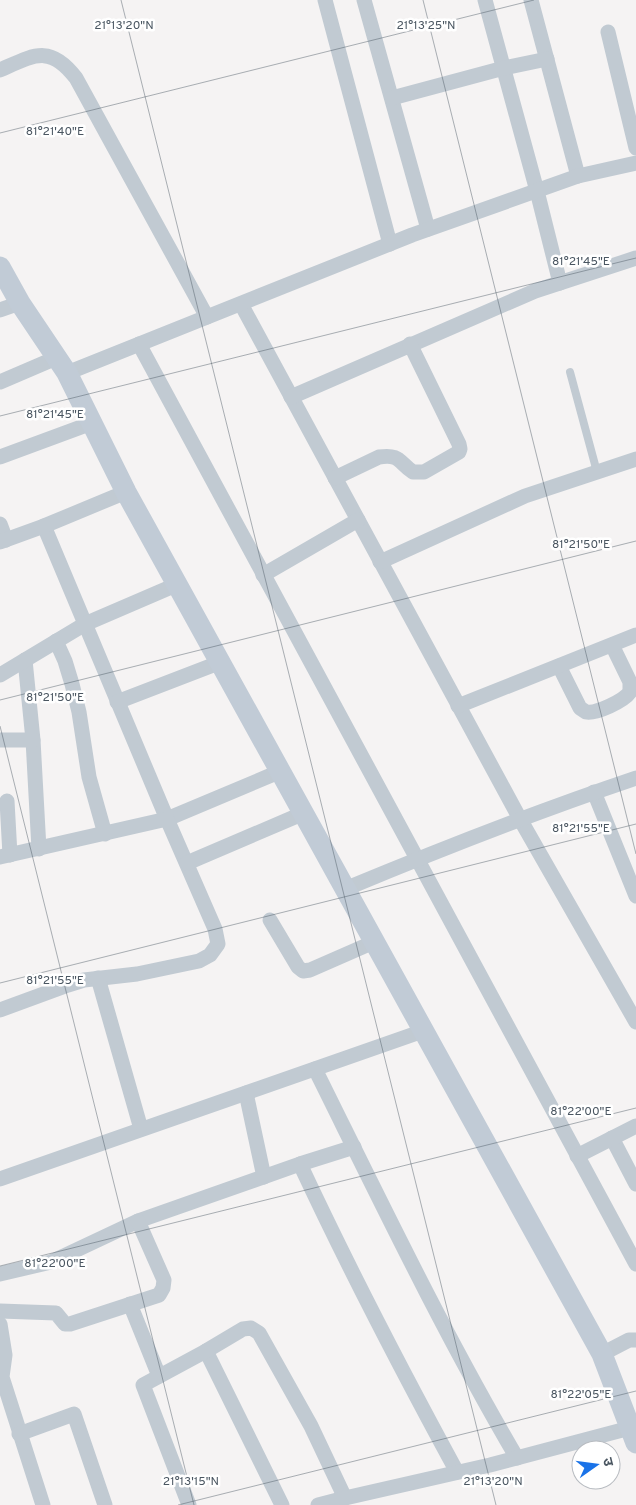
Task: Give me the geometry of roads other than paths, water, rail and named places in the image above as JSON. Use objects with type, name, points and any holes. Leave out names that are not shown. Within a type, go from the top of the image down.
[{"type":"main road","points":[[0,267],[20,303],[62,365],[126,492],[602,1354],[633,1435]]},
{"type":"street","points":[[325,0],[390,244]]},
{"type":"street","points":[[364,0],[428,229]]},
{"type":"street","points":[[485,0],[560,283]]},
{"type":"street","points":[[531,0],[578,176]]},
{"type":"street","points":[[608,32],[636,148]]},
{"type":"street","points":[[0,70],[34,56],[49,56],[66,65],[76,78],[207,318]]},
{"type":"street","points":[[392,98],[504,68],[547,59]]},
{"type":"street","points":[[0,382],[139,344],[428,229],[578,176],[636,163]]},
{"type":"street","points":[[291,397],[535,291],[636,258]]},
{"type":"street","points":[[0,310],[20,303]]},
{"type":"street","points":[[241,304],[520,819],[635,1016]]},
{"type":"street","points":[[139,344],[416,859],[634,1258]]},
{"type":"street","points":[[335,478],[386,456],[394,456],[413,472],[424,472],[459,452],[460,444],[410,344]]},
{"type":"street","points":[[0,457],[92,423]]},
{"type":"street","points":[[380,562],[525,496],[636,459]]},
{"type":"street","points":[[0,524],[3,541],[126,492]]},
{"type":"street","points":[[263,575],[358,520]]},
{"type":"street","points":[[0,1010],[68,985],[98,978],[137,974],[199,961],[210,956],[218,944],[215,930],[44,526]]},
{"type":"street","points":[[0,675],[85,624],[178,584]]},
{"type":"street","points":[[458,706],[636,636]]},
{"type":"street","points":[[56,641],[65,661],[79,712],[89,777],[105,834]]},
{"type":"street","points":[[559,666],[580,708],[586,712],[594,712],[624,700],[630,692],[630,682],[612,645]]},
{"type":"street","points":[[25,660],[33,740],[39,848]]},
{"type":"street","points":[[118,702],[221,662]]},
{"type":"street","points":[[0,740],[33,740]]},
{"type":"street","points":[[7,800],[5,856],[167,819],[281,771]]},
{"type":"street","points":[[345,889],[520,819],[636,778]]},
{"type":"street","points":[[594,792],[636,896]]},
{"type":"street","points":[[186,863],[304,812]]},
{"type":"street","points":[[270,920],[298,967],[303,971],[310,970],[374,942]]},
{"type":"street","points":[[98,978],[141,1130]]},
{"type":"street","points":[[0,1179],[423,1031]]},
{"type":"street","points":[[315,1069],[463,1363],[517,1458]]},
{"type":"street","points":[[246,1093],[264,1177]]},
{"type":"street","points":[[577,1156],[636,1126]]},
{"type":"street","points":[[612,1138],[631,1162],[636,1184]]},
{"type":"street","points":[[0,1274],[51,1262],[138,1221],[354,1147]]},
{"type":"street","points":[[300,1164],[346,1262],[413,1392],[457,1472]]},
{"type":"street","points":[[0,1311],[56,1313],[65,1324],[70,1324],[159,1295],[163,1288],[164,1280],[138,1221]]},
{"type":"street","points":[[130,1304],[159,1376]]},
{"type":"street","points":[[0,1324],[5,1355],[1,1377],[42,1505]]},
{"type":"street","points":[[189,1505],[143,1385],[206,1351],[243,1328],[252,1328],[259,1333],[311,1426],[345,1498]]},
{"type":"street","points":[[602,1354],[634,1337]]},
{"type":"street","points":[[206,1351],[282,1505]]},
{"type":"street","points":[[19,1434],[74,1414],[106,1505]]},
{"type":"street","points":[[318,1505],[517,1458],[633,1435]]},
{"type":"lane","points":[[570,372],[597,472]]}]
